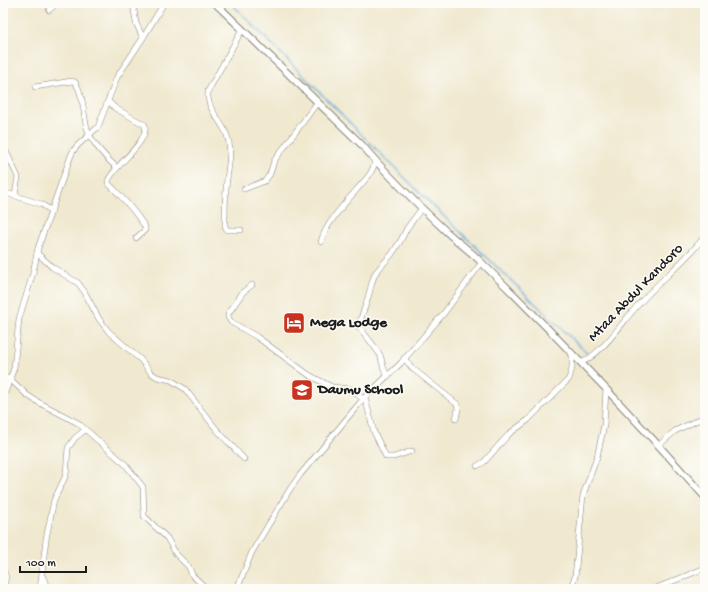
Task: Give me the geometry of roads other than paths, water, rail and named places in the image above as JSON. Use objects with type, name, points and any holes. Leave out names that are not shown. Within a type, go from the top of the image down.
[{"type":"main road","points":[[214,3],[362,146],[422,208],[482,262],[572,353],[659,445],[705,497]]},
{"type":"street","points":[[49,10],[57,3]]},
{"type":"street","points":[[133,3],[136,23],[143,38]]},
{"type":"street","points":[[3,398],[14,368],[19,319],[33,273],[37,253],[52,211],[53,204],[73,151],[101,122],[117,77],[164,3]]},
{"type":"street","points":[[241,230],[227,230],[225,226],[229,140],[226,132],[213,114],[207,95],[242,30]]},
{"type":"street","points":[[35,87],[72,81],[75,82],[81,95],[89,136],[117,168]]},
{"type":"street","points":[[108,101],[115,108],[145,125],[146,128],[142,140],[117,168],[108,181],[108,183],[137,214],[146,227],[145,230],[136,238]]},
{"type":"street","points":[[244,188],[265,181],[270,174],[274,161],[317,103]]},
{"type":"street","points":[[3,145],[18,177],[15,195]]},
{"type":"street","points":[[321,242],[330,222],[370,174],[374,166],[374,160]]},
{"type":"street","points":[[3,192],[41,204],[52,211]]},
{"type":"street","points":[[41,204],[53,204]]},
{"type":"street","points":[[388,376],[383,369],[380,357],[374,345],[359,327],[359,324],[376,272],[392,254],[407,228],[422,208]]},
{"type":"street","name":"Mtaa Abdul Kandoro","points":[[581,363],[590,359],[616,333],[638,304],[696,247],[705,236]]},
{"type":"street","points":[[37,253],[52,267],[78,283],[99,319],[109,332],[141,360],[151,373],[157,377],[171,380],[186,389],[217,430],[244,459]]},
{"type":"street","points":[[237,589],[252,552],[290,489],[364,398],[388,376],[444,314],[482,262]]},
{"type":"street","points":[[252,285],[243,292],[228,314],[231,322],[257,337],[309,375],[332,387],[351,389],[364,398],[374,432],[386,458],[412,451]]},
{"type":"street","points":[[477,466],[484,462],[509,434],[528,420],[569,379],[572,368],[572,353]]},
{"type":"street","points":[[404,358],[412,368],[457,404],[458,409],[456,419]]},
{"type":"street","points":[[3,377],[10,378],[27,396],[73,420],[125,464],[142,484],[144,490],[144,516],[167,538],[176,554],[189,567],[192,575],[207,589]]},
{"type":"street","points":[[570,589],[575,576],[583,495],[597,457],[604,425],[606,389]]},
{"type":"street","points":[[659,445],[675,431],[702,418],[702,409],[705,407]]},
{"type":"street","points":[[40,589],[46,539],[54,500],[66,475],[68,448],[75,438],[85,430]]},
{"type":"street","points":[[654,589],[705,568]]},
{"type":"street","points":[[3,569],[6,577],[3,588]]},
{"type":"street","points":[[42,576],[46,585],[50,589]]},
{"type":"waterway","points":[[231,3],[366,139]]},
{"type":"waterway","points":[[369,142],[429,202],[589,355]]},
{"type":"place","name":"Mega Lodge","points":[[294,323]]},
{"type":"place","name":"Daumu School","points":[[302,390]]}]
